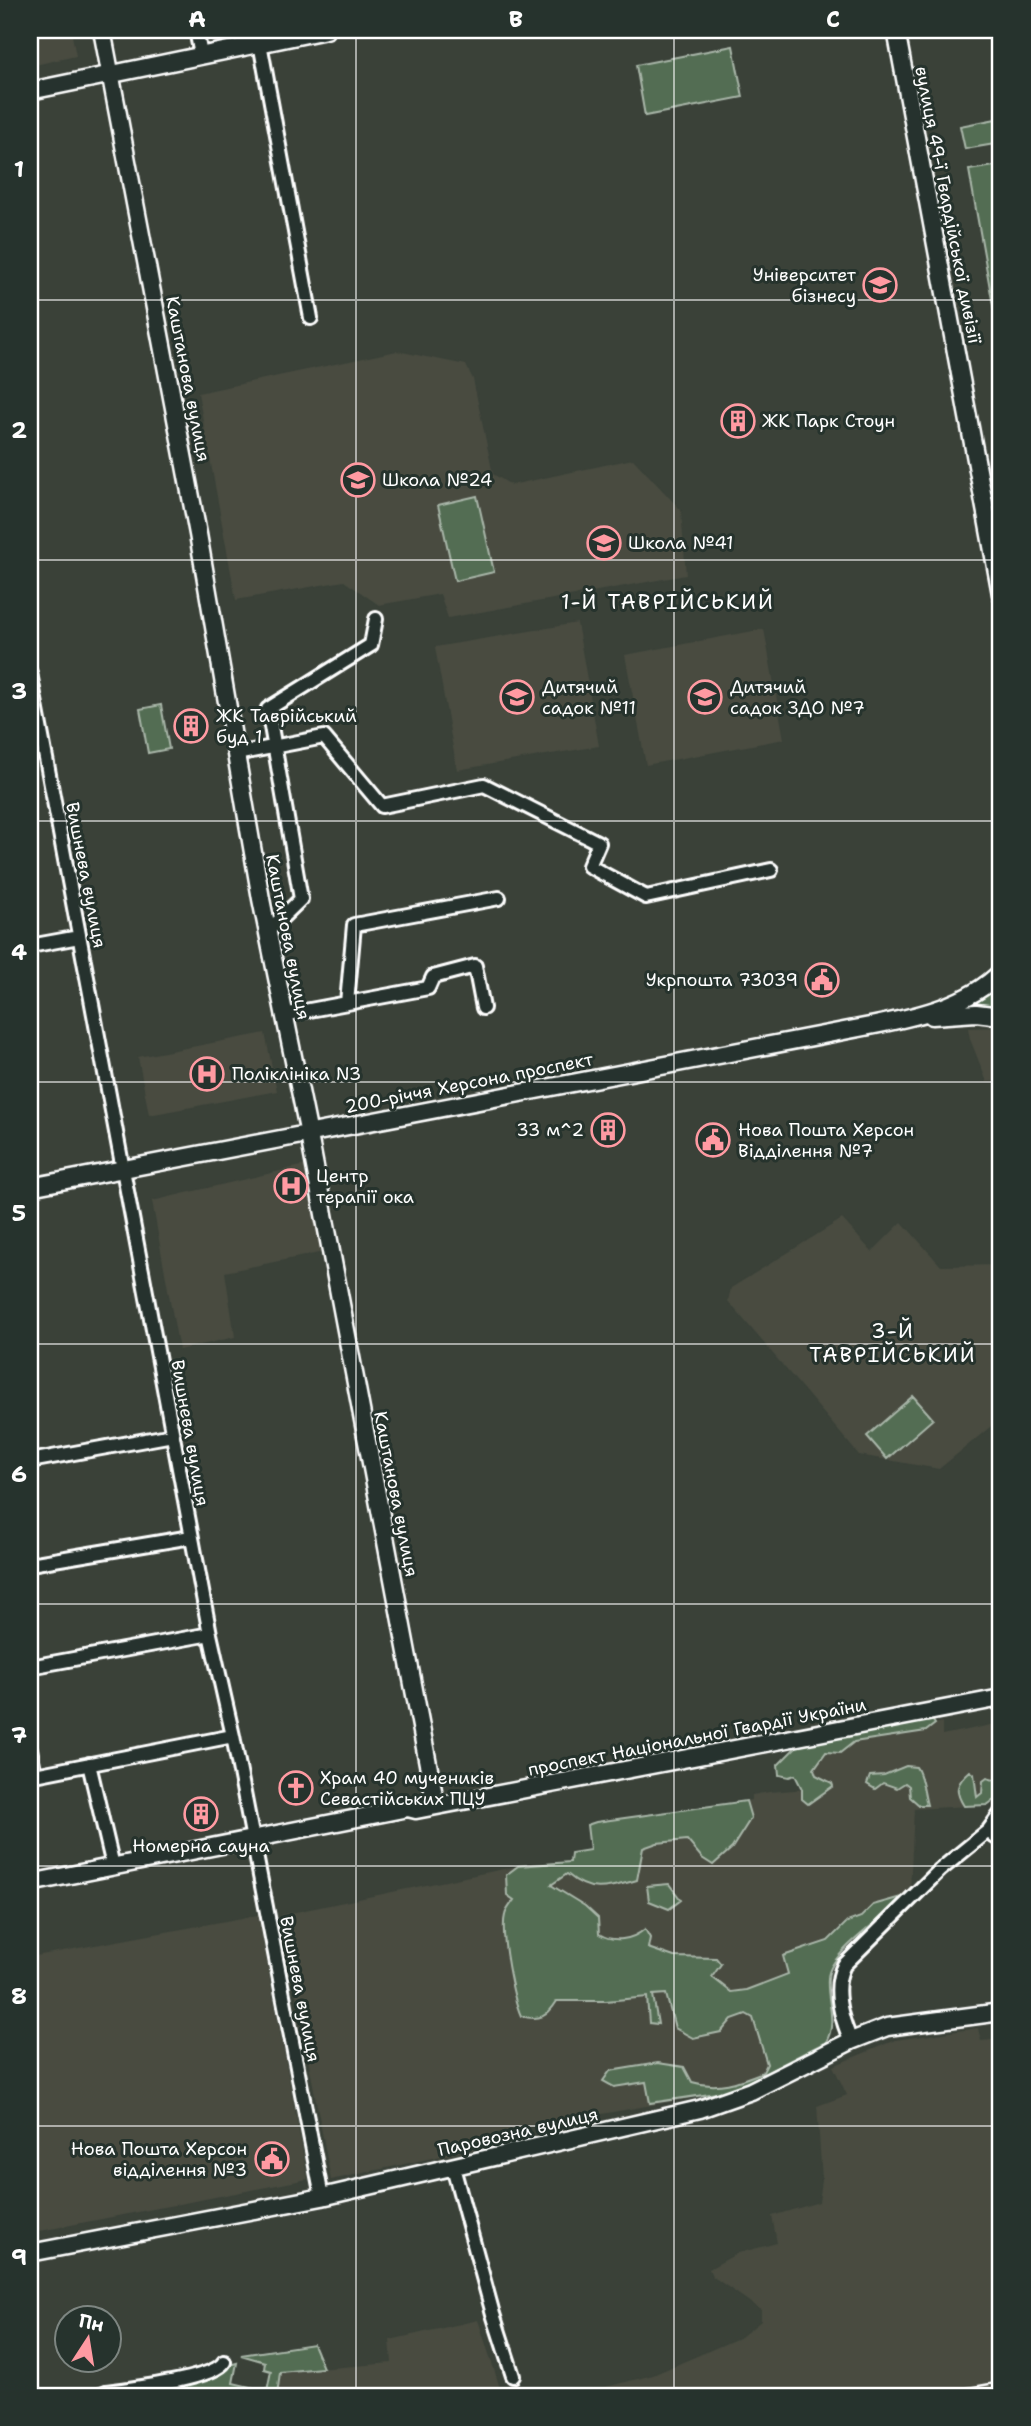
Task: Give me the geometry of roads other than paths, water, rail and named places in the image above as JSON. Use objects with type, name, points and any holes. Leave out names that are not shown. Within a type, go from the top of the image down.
[{"type":"street","name":"Каштанова вулиця","points":[[102,30],[198,534],[267,932],[309,1135],[436,1805]]},
{"type":"street","points":[[196,30],[201,55]]},
{"type":"street","points":[[30,92],[260,43],[287,33],[326,30]]},
{"type":"street","name":"вулиця 49-ї Гвардійської дивізії","points":[[896,30],[1001,594]]},
{"type":"street","points":[[260,43],[311,318]]},
{"type":"street","points":[[267,932],[301,899],[268,709],[371,645],[376,619]]},
{"type":"street","name":"Вишнева вулиця","points":[[30,673],[209,1634],[233,1736],[322,2197]]},
{"type":"street","points":[[236,754],[324,737],[382,806],[484,785],[599,844],[589,866],[646,897],[771,870]]},
{"type":"street","points":[[347,1003],[355,925],[499,898]]},
{"type":"street","points":[[30,946],[79,937]]},
{"type":"street","points":[[283,1015],[428,988],[433,977],[475,966],[483,1008]]},
{"type":"street","points":[[915,1016],[977,993],[1001,972]]},
{"type":"street","points":[[915,1016],[976,1013],[1001,1016]]},
{"type":"street","name":"200-річчя Херсона проспект","points":[[30,1187],[915,1016]]},
{"type":"street","points":[[30,1461],[173,1435]]},
{"type":"street","points":[[30,1564],[191,1537]]},
{"type":"street","points":[[30,1667],[209,1634]]},
{"type":"street","name":"проспект Національної Гвардії України","points":[[30,1884],[408,1808],[416,1810],[1001,1698]]},
{"type":"street","points":[[30,1749],[32,1775],[233,1736]]},
{"type":"street","points":[[89,1764],[113,1866]]},
{"type":"street","points":[[850,2041],[844,2027],[838,1987],[839,1975],[844,1965],[940,1870],[988,1831],[1001,1813]]},
{"type":"street","points":[[988,1831],[995,1838],[1001,1838]]},
{"type":"street","name":"Паровозна вулиця","points":[[30,2253],[322,2197],[700,2109],[751,2091],[871,2032],[905,2024],[1001,2012]]},
{"type":"street","points":[[453,2167],[493,2314],[513,2376]]},
{"type":"street","points":[[96,2396],[187,2378],[209,2372],[222,2366],[224,2362]]},
{"type":"railway","points":[[923,2396],[1001,2382]]},
{"type":"place","name":"Університет бізнесу","points":[[880,285]]},
{"type":"place","name":"ЖК Парк Стоун","points":[[738,421]]},
{"type":"place","name":"Школа №24","points":[[358,480]]},
{"type":"place","name":"Школа №41","points":[[604,543]]},
{"type":"place","name":"Дитячий садок №11","points":[[517,697]]},
{"type":"place","name":"Дитячий садок ЗДО №7","points":[[705,697]]},
{"type":"place","name":"ЖК Таврійський буд 1","points":[[191,726]]},
{"type":"place","name":"Укрпошта 73039","points":[[822,980]]},
{"type":"place","name":"Поліклініка N3","points":[[207,1074]]},
{"type":"place","name":"33 м^2","points":[[608,1130]]},
{"type":"place","name":"Нова Пошта Херсон Відділення №7","points":[[713,1140]]},
{"type":"place","name":"Центр терапії ока","points":[[291,1186]]},
{"type":"place","name":"Храм 40 мучеників Севастійських ПЦУ","points":[[296,1788]]},
{"type":"place","name":"Номерна сауна","points":[[201,1814]]},
{"type":"place","name":"Нова Пошта Херсон відділення №3","points":[[272,2159]]},
{"type":"district","name":"1-Й ТАВРІЙСЬКИЙ","points":[[668,602]]},
{"type":"district","name":"3-Й ТАВРІЙСЬКИЙ","points":[[893,1343]]}]
